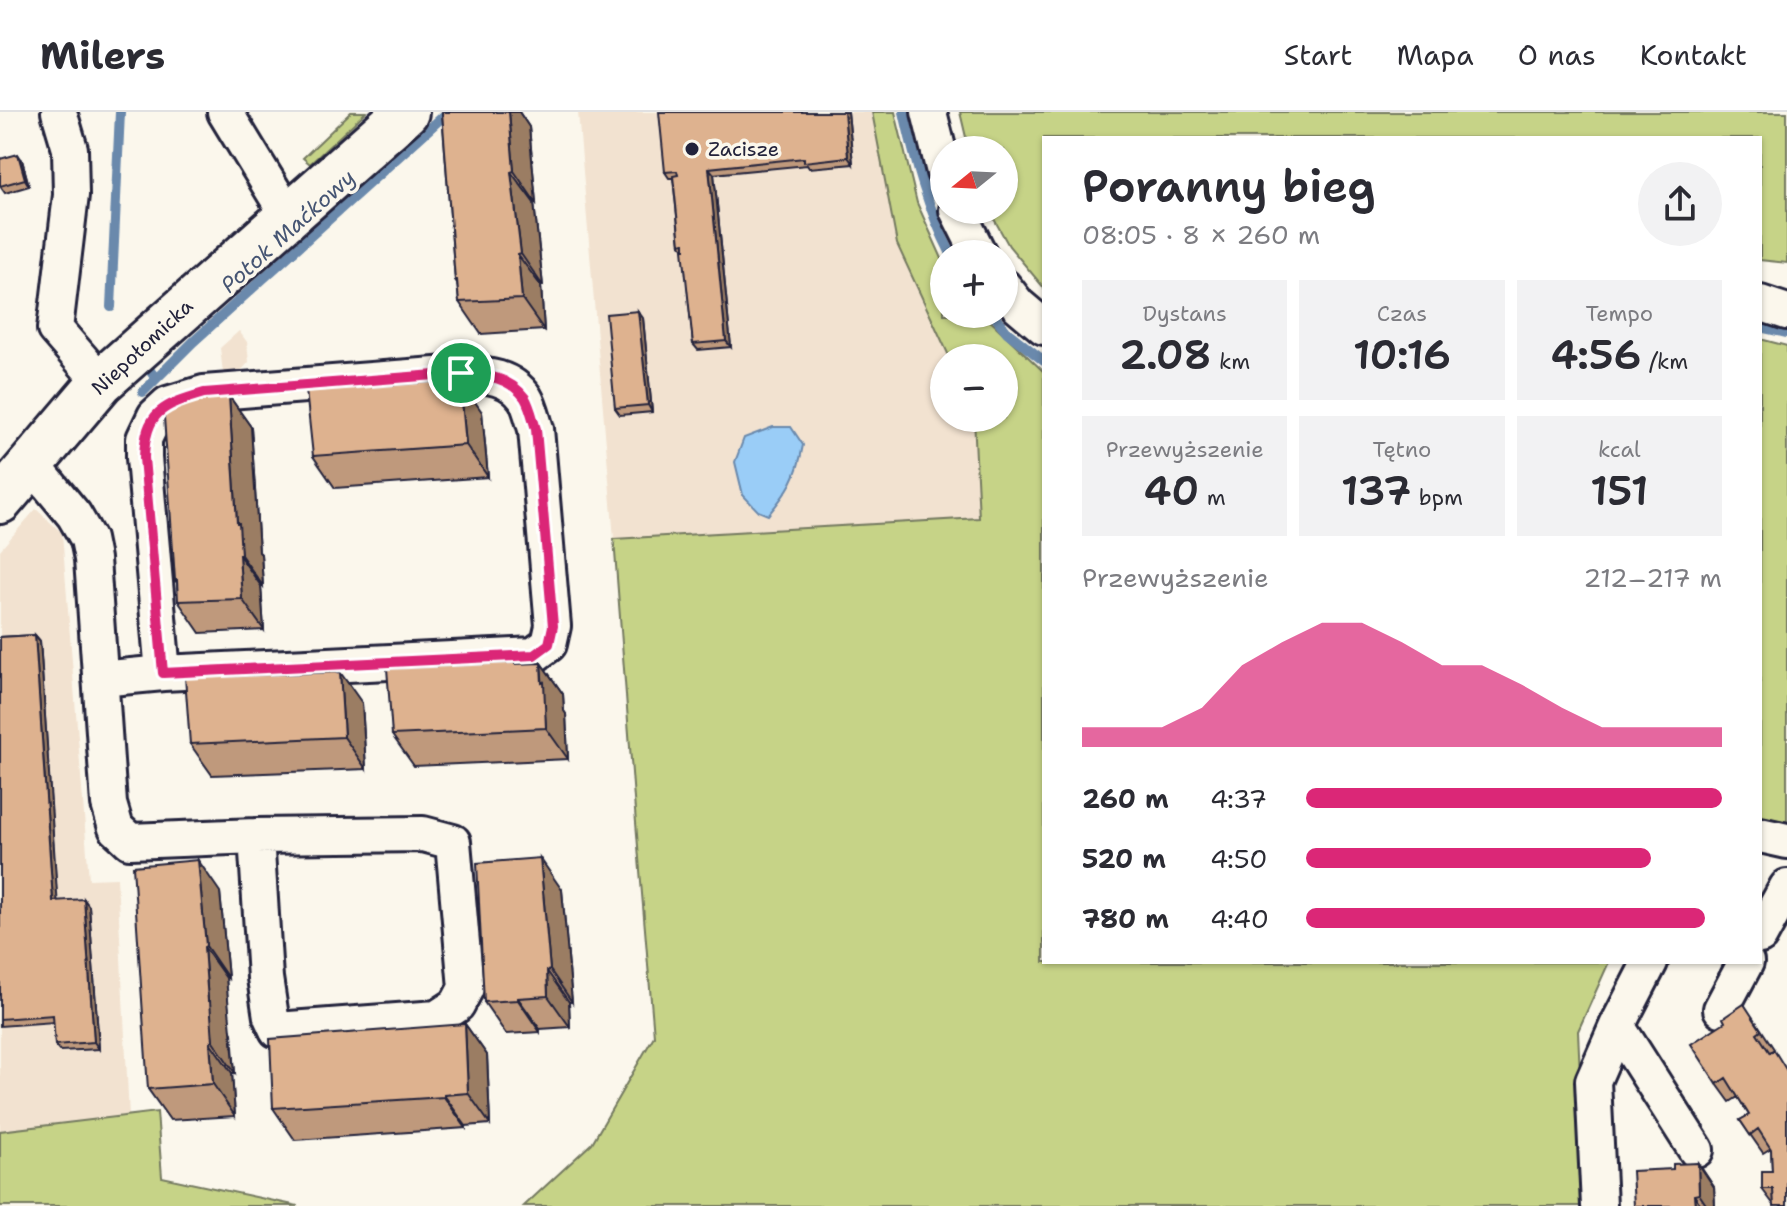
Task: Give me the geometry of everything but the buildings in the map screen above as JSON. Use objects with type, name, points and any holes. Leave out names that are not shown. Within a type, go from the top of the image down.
[{"type":"main road","name":"Niepołomicka","points":[[0,501],[101,382],[406,112]]},
{"type":"street","points":[[59,112],[70,149],[71,195],[55,329],[101,382]]},
{"type":"street","points":[[225,112],[289,217]]},
{"type":"street","points":[[929,112],[935,136]]},
{"type":"street","points":[[1762,304],[1787,312]]},
{"type":"street","points":[[1018,305],[1042,325]]},
{"type":"street","points":[[100,679],[163,673],[534,655],[549,644],[553,626],[536,429],[526,399],[513,386],[495,376],[461,373],[204,393],[168,404],[155,416],[144,439],[163,673]]},
{"type":"street","points":[[32,464],[74,515],[88,539],[92,559],[109,804],[116,828],[130,841],[256,836],[423,834],[453,842],[466,988],[457,1005],[437,1018],[277,1030],[271,1017],[265,978],[256,836]]},
{"type":"street","points":[[1762,835],[1787,841]]},
{"type":"street","points":[[1762,932],[1787,887]]},
{"type":"street","points":[[1599,1206],[1593,1081],[1649,964]]},
{"type":"street","points":[[1721,1009],[1745,964]]},
{"type":"street","points":[[1617,1026],[1696,1150]]},
{"type":"shaded area","points":[[578,112],[872,112],[897,243],[930,315],[930,328],[936,328],[944,344],[930,344],[930,432],[975,432],[980,519],[614,539]]},
{"type":"shaded area","points":[[239,331],[247,342],[249,362],[240,372],[223,373],[220,348]]},
{"type":"shaded area","points":[[36,509],[62,533],[89,879],[117,878],[129,1116],[0,1131],[0,550]]},
{"type":"green space","points":[[351,112],[366,112],[310,164],[303,158]]},
{"type":"green space","points":[[872,112],[895,112],[917,203],[934,240],[930,240],[930,315],[897,244]]},
{"type":"green space","points":[[960,112],[1787,112],[1787,263],[1762,260],[1762,136],[1042,136],[1042,286],[1018,257],[1018,240],[1006,240],[997,224],[1018,224],[1018,136],[966,136]]},
{"type":"green space","points":[[936,328],[998,328],[1015,344],[943,344]]},
{"type":"green space","points":[[1762,340],[1787,346],[1787,822],[1762,816]]},
{"type":"green space","points":[[1018,347],[1042,370],[1042,964],[1608,964],[1578,1031],[1586,1206],[524,1206],[592,1143],[654,1036],[614,539],[979,518],[975,432],[1018,432]]},
{"type":"green space","points":[[157,1112],[162,1177],[298,1206],[0,1206],[0,1131]]},
{"type":"water","points":[[773,427],[791,427],[803,445],[791,483],[768,515],[758,511],[743,495],[735,462],[744,438]]},
{"type":"waterway","name":"Potok Maćkowy","points":[[111,307],[120,112]]},
{"type":"waterway","name":"Potok Maćkowy","points":[[156,379],[448,112]]},
{"type":"waterway","points":[[904,112],[923,185],[945,240]]},
{"type":"waterway","points":[[1762,327],[1787,333]]},
{"type":"waterway","points":[[1004,328],[1042,359]]},
{"type":"waterway","name":"Potok Maćkowy","points":[[143,392],[156,379],[149,369]]},
{"type":"place","name":"Zacisze","points":[[692,149]]},
{"type":"route","points":[[461,373],[495,376],[513,386],[526,399],[536,429],[553,626],[549,644],[534,655],[163,673],[144,458],[144,439],[155,416],[168,404],[204,393],[461,373]]}]
